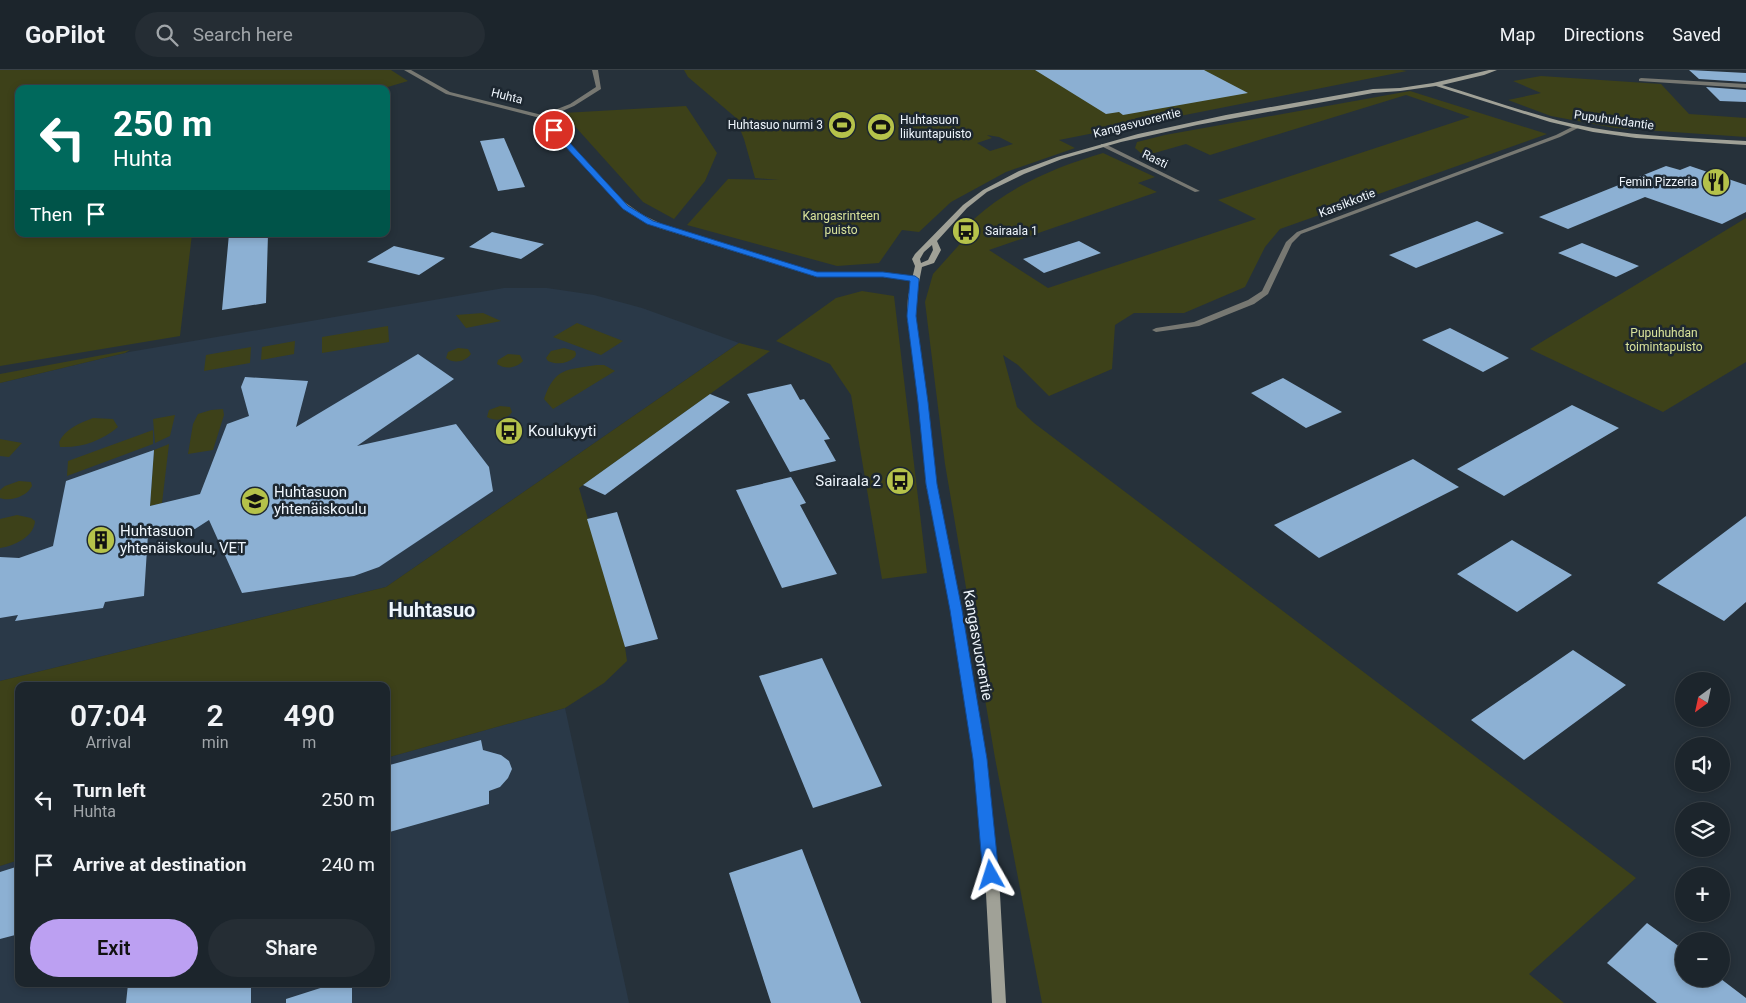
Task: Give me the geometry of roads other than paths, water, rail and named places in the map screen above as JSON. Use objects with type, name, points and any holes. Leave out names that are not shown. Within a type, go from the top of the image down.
[{"type":"main road","points":[[1455,73],[1472,70]]},
{"type":"main road","name":"Kangasvuorentie","points":[[999,1003],[993,894],[980,759],[956,610],[931,484],[923,402],[911,316],[915,279],[919,266],[916,259],[921,247],[934,241],[966,206],[984,191],[1034,167],[1103,145],[1204,122],[1373,91],[1433,83],[1494,70]]},
{"type":"main road","name":"Kangasvuorentie","points":[[1373,91],[1378,88],[1420,80]]},
{"type":"main road","name":"Pupuhuhdantie","points":[[1443,81],[1483,98],[1576,127],[1636,136],[1746,143]]},
{"type":"main road","name":"Pupuhuhdantie","points":[[1433,83],[1468,96],[1483,98]]},
{"type":"main road","name":"Kangasvuorentie","points":[[919,266],[930,261],[937,250],[934,241]]},
{"type":"street","name":"Huhta","points":[[407,70],[448,93],[542,117]]},
{"type":"street","points":[[595,70],[599,88],[572,105],[542,117],[626,207],[650,222],[817,275],[883,275],[915,279]]},
{"type":"street","points":[[1641,80],[1746,86]]},
{"type":"street","name":"Karsikkotie","points":[[1156,330],[1196,324],[1251,302],[1265,292],[1283,252],[1289,242],[1299,233],[1558,136],[1576,127]]},
{"type":"street","name":"Rasti","points":[[1103,145],[1197,191]]},
{"type":"place","name":"Huhtasuo nurmi 3","points":[[842,125]]},
{"type":"place","name":"Huhtasuon liikuntapuisto","points":[[881,127]]},
{"type":"place","name":"Femin Pizzeria","points":[[1716,182]]},
{"type":"place","name":"Sairaala 1","points":[[966,231]]},
{"type":"place","name":"Koulukyyti","points":[[509,431]]},
{"type":"place","name":"Sairaala 2","points":[[900,481]]},
{"type":"place","name":"Huhtasuon yhtenäiskoulu","points":[[255,501]]},
{"type":"place","name":"Huhtasuon yhtenäiskoulu, VET","points":[[101,540]]},
{"type":"district","name":"Huhtasuo","points":[[432,610]]},
{"type":"park label","name":"Kangasrinteen puisto","points":[[841,223]]},
{"type":"park label","name":"Pupuhuhdan toimintapuisto","points":[[1664,340]]}]
